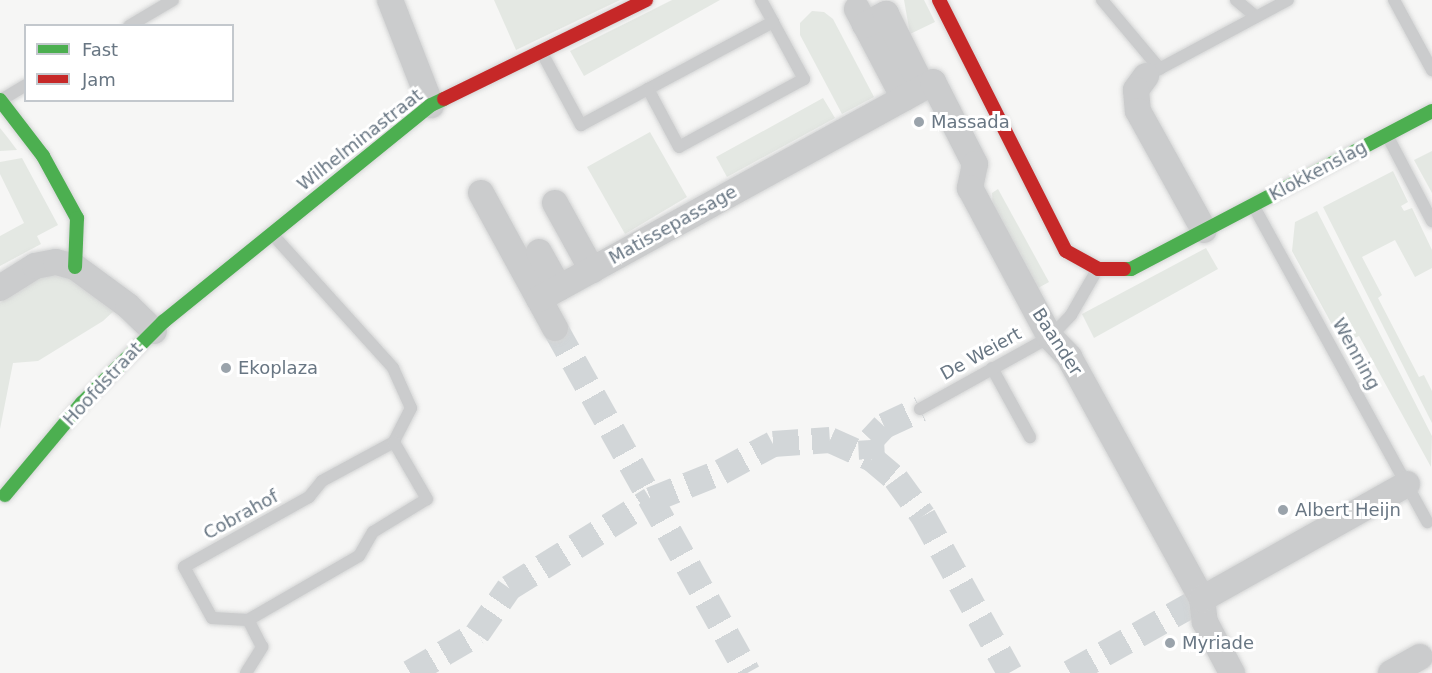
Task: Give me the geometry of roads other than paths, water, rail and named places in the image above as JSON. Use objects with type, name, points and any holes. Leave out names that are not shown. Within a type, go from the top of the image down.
[{"type":"street","points":[[390,0],[431,105]]},
{"type":"street","name":"Wilhelminastraat","points":[[153,331],[431,105],[646,0]]},
{"type":"street","points":[[939,0],[1066,251],[1098,269]]},
{"type":"street","name":"Baander","points":[[873,12],[920,86],[975,164],[970,188],[1050,337],[1069,357],[1202,599],[1205,622],[1232,673]]},
{"type":"street","points":[[1153,72],[1136,90],[1138,111],[1204,230]]},
{"type":"street","name":"Matissepassage","points":[[549,293],[746,179],[843,125],[920,86]]},
{"type":"street","points":[[0,100],[44,156],[77,218],[75,267],[56,262],[34,266],[0,288]]},
{"type":"street","name":"Klokkenslag","points":[[1098,269],[1131,269],[1432,111]]},
{"type":"street","points":[[485,184],[520,232],[507,240],[549,293]]},
{"type":"street","name":"Matissepassage","points":[[555,203],[591,270]]},
{"type":"street","points":[[539,252],[555,328]]},
{"type":"street","name":"Hoofdstraat","points":[[2,498],[82,403],[153,331],[120,300],[75,267]]},
{"type":"street","points":[[0,469],[27,468]]},
{"type":"street","points":[[1202,599],[1407,484]]},
{"type":"street","points":[[1391,673],[1420,657]]},
{"type":"lane","points":[[132,24],[173,0]]},
{"type":"lane","points":[[648,89],[679,147],[804,79],[761,0]]},
{"type":"lane","points":[[1102,0],[1153,72],[1288,0]]},
{"type":"lane","points":[[1236,0],[1256,17]]},
{"type":"lane","points":[[1394,0],[1432,70]]},
{"type":"lane","points":[[541,51],[581,125],[773,22]]},
{"type":"lane","points":[[0,100],[24,86]]},
{"type":"lane","points":[[1387,135],[1432,221]]},
{"type":"lane","name":"Wenning","points":[[1253,204],[1427,522]]},
{"type":"lane","points":[[246,673],[262,647],[248,620],[359,556],[373,532],[427,499],[394,442],[411,408],[393,368],[272,233]]},
{"type":"lane","name":"De Weiert","points":[[920,409],[1050,337],[1071,315],[1098,269]]},
{"type":"lane","points":[[992,368],[1030,437]]},
{"type":"lane","name":"Cobrahof","points":[[248,620],[212,618],[184,567],[309,497],[322,481],[394,442]]},
{"type":"tunnel","points":[[555,328],[748,673]]},
{"type":"tunnel","points":[[872,459],[871,440],[884,426],[920,409]]},
{"type":"tunnel","points":[[410,673],[477,634],[509,588],[651,500],[721,472],[773,444],[830,440],[872,459],[896,479],[923,516],[1010,673]]},
{"type":"tunnel","points":[[1070,673],[1202,599]]},
{"type":"place","name":"Massada","points":[[919,122]]},
{"type":"place","name":"Ekoplaza","points":[[226,368]]},
{"type":"place","name":"Albert Heijn","points":[[1283,510]]},
{"type":"place","name":"Myriade","points":[[1170,643]]}]
